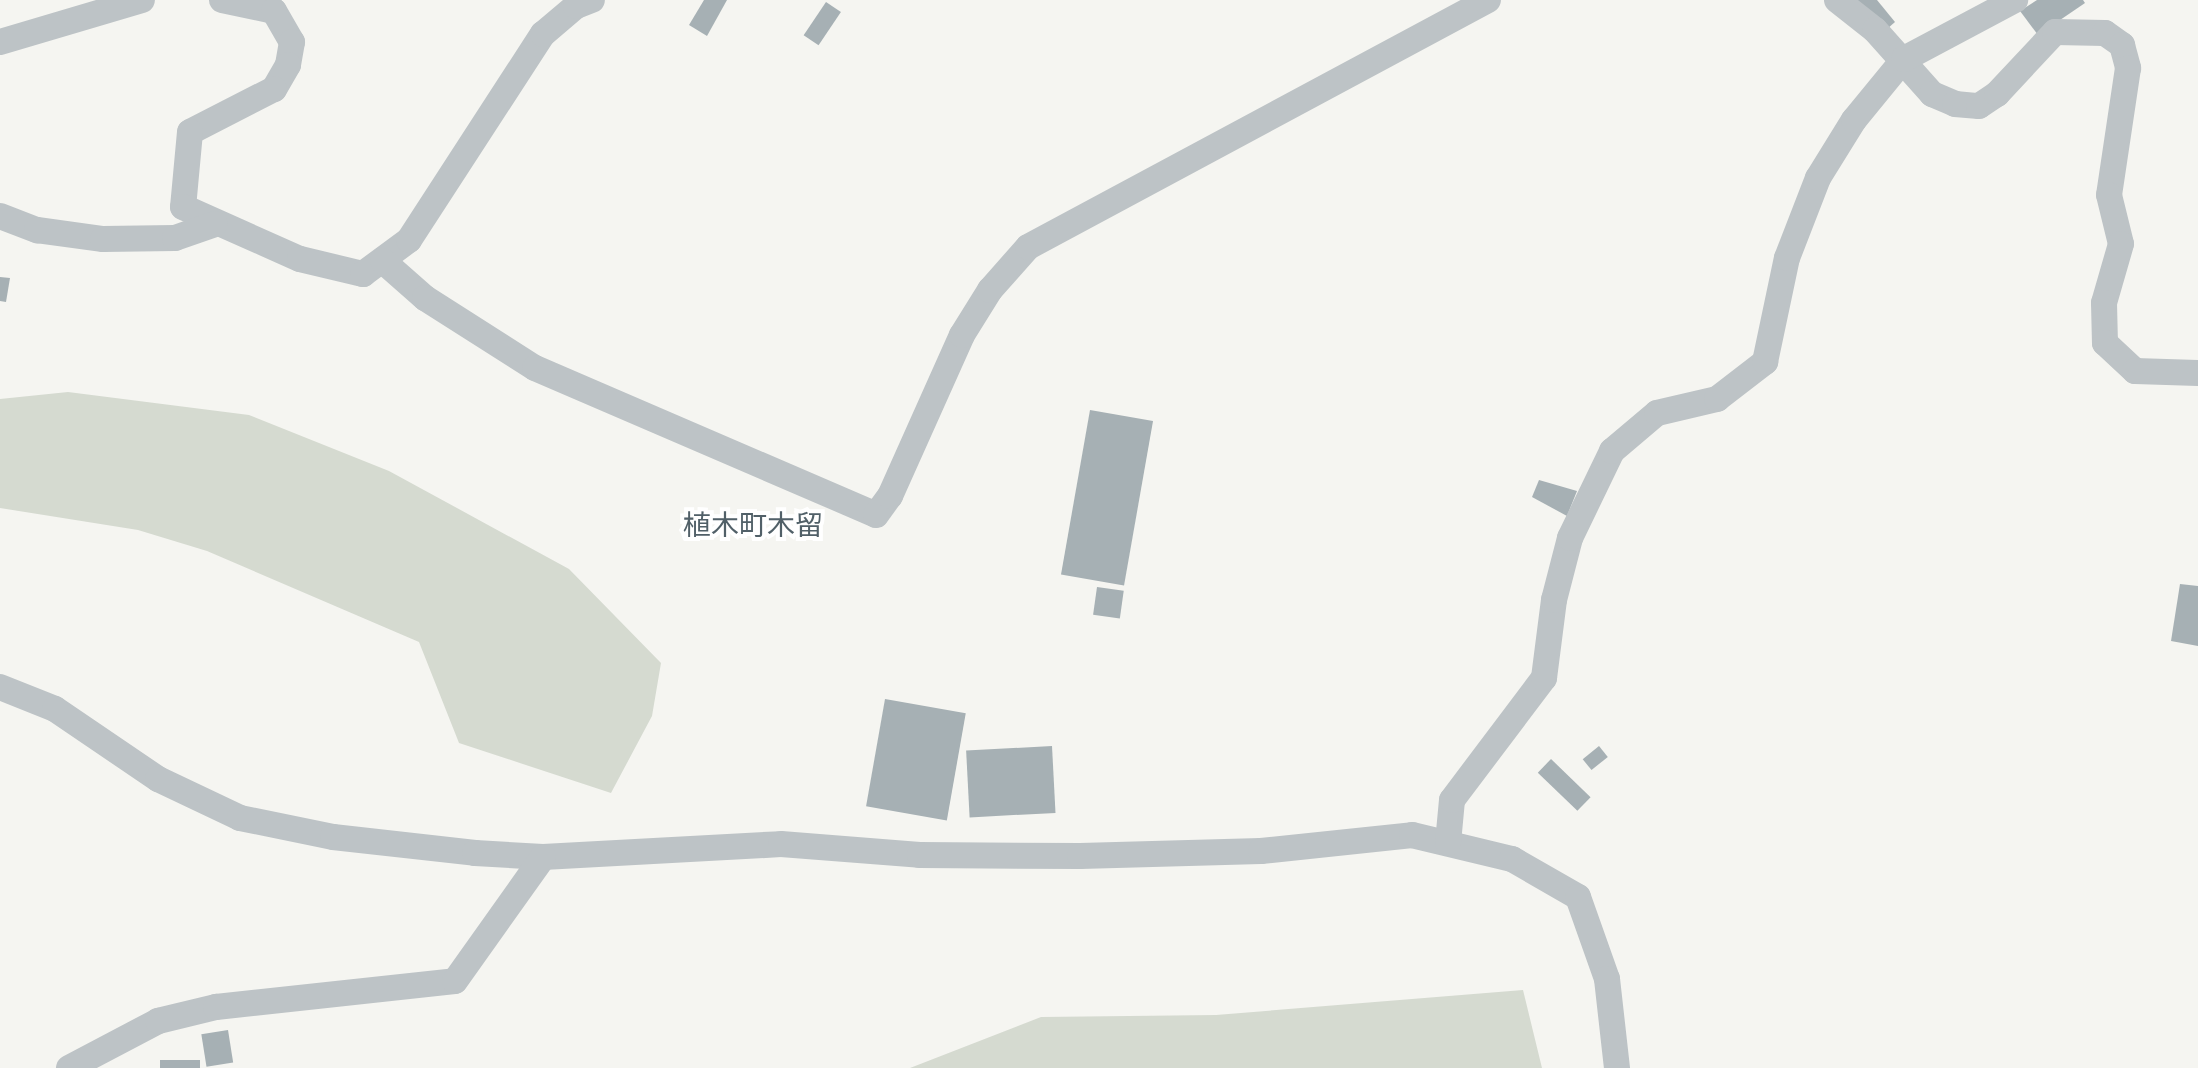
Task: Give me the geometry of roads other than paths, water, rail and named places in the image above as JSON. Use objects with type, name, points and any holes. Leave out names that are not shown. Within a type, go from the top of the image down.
[{"type":"street","points":[[0,42],[142,0]]},
{"type":"street","points":[[222,0],[274,11],[292,42],[288,65],[274,89],[190,132],[183,207],[215,224],[300,259],[363,274],[409,240],[543,34],[576,6],[592,0]]},
{"type":"street","points":[[383,261],[425,298],[535,368],[876,515],[890,496],[962,335],[990,290],[1028,247],[1488,0]]},
{"type":"street","points":[[1837,0],[1904,59],[1932,94],[1979,106],[1997,94],[2055,32],[2105,33],[2122,45],[2126,90],[2109,195],[2121,244],[2104,303],[2105,343],[2135,371],[2198,373]]},
{"type":"street","points":[[1448,843],[1452,800],[1544,678],[1554,600],[1570,538],[1612,451],[1657,413],[1717,399],[1765,362],[1787,258],[1818,178],[1854,120],[1904,59],[2015,0]]},
{"type":"street","points":[[0,216],[37,230],[103,239],[175,238],[215,224]]},
{"type":"street","points":[[0,687],[55,709],[158,779],[240,818],[333,837],[543,857],[781,844],[920,855],[1080,856],[1261,851],[1412,835],[1448,843],[1512,859],[1578,897],[1607,979],[1617,1068]]},
{"type":"street","points":[[69,1068],[158,1021],[216,1007],[455,981],[543,857]]},
{"type":"district","name":"植木町木留","points":[[753,526]]}]
